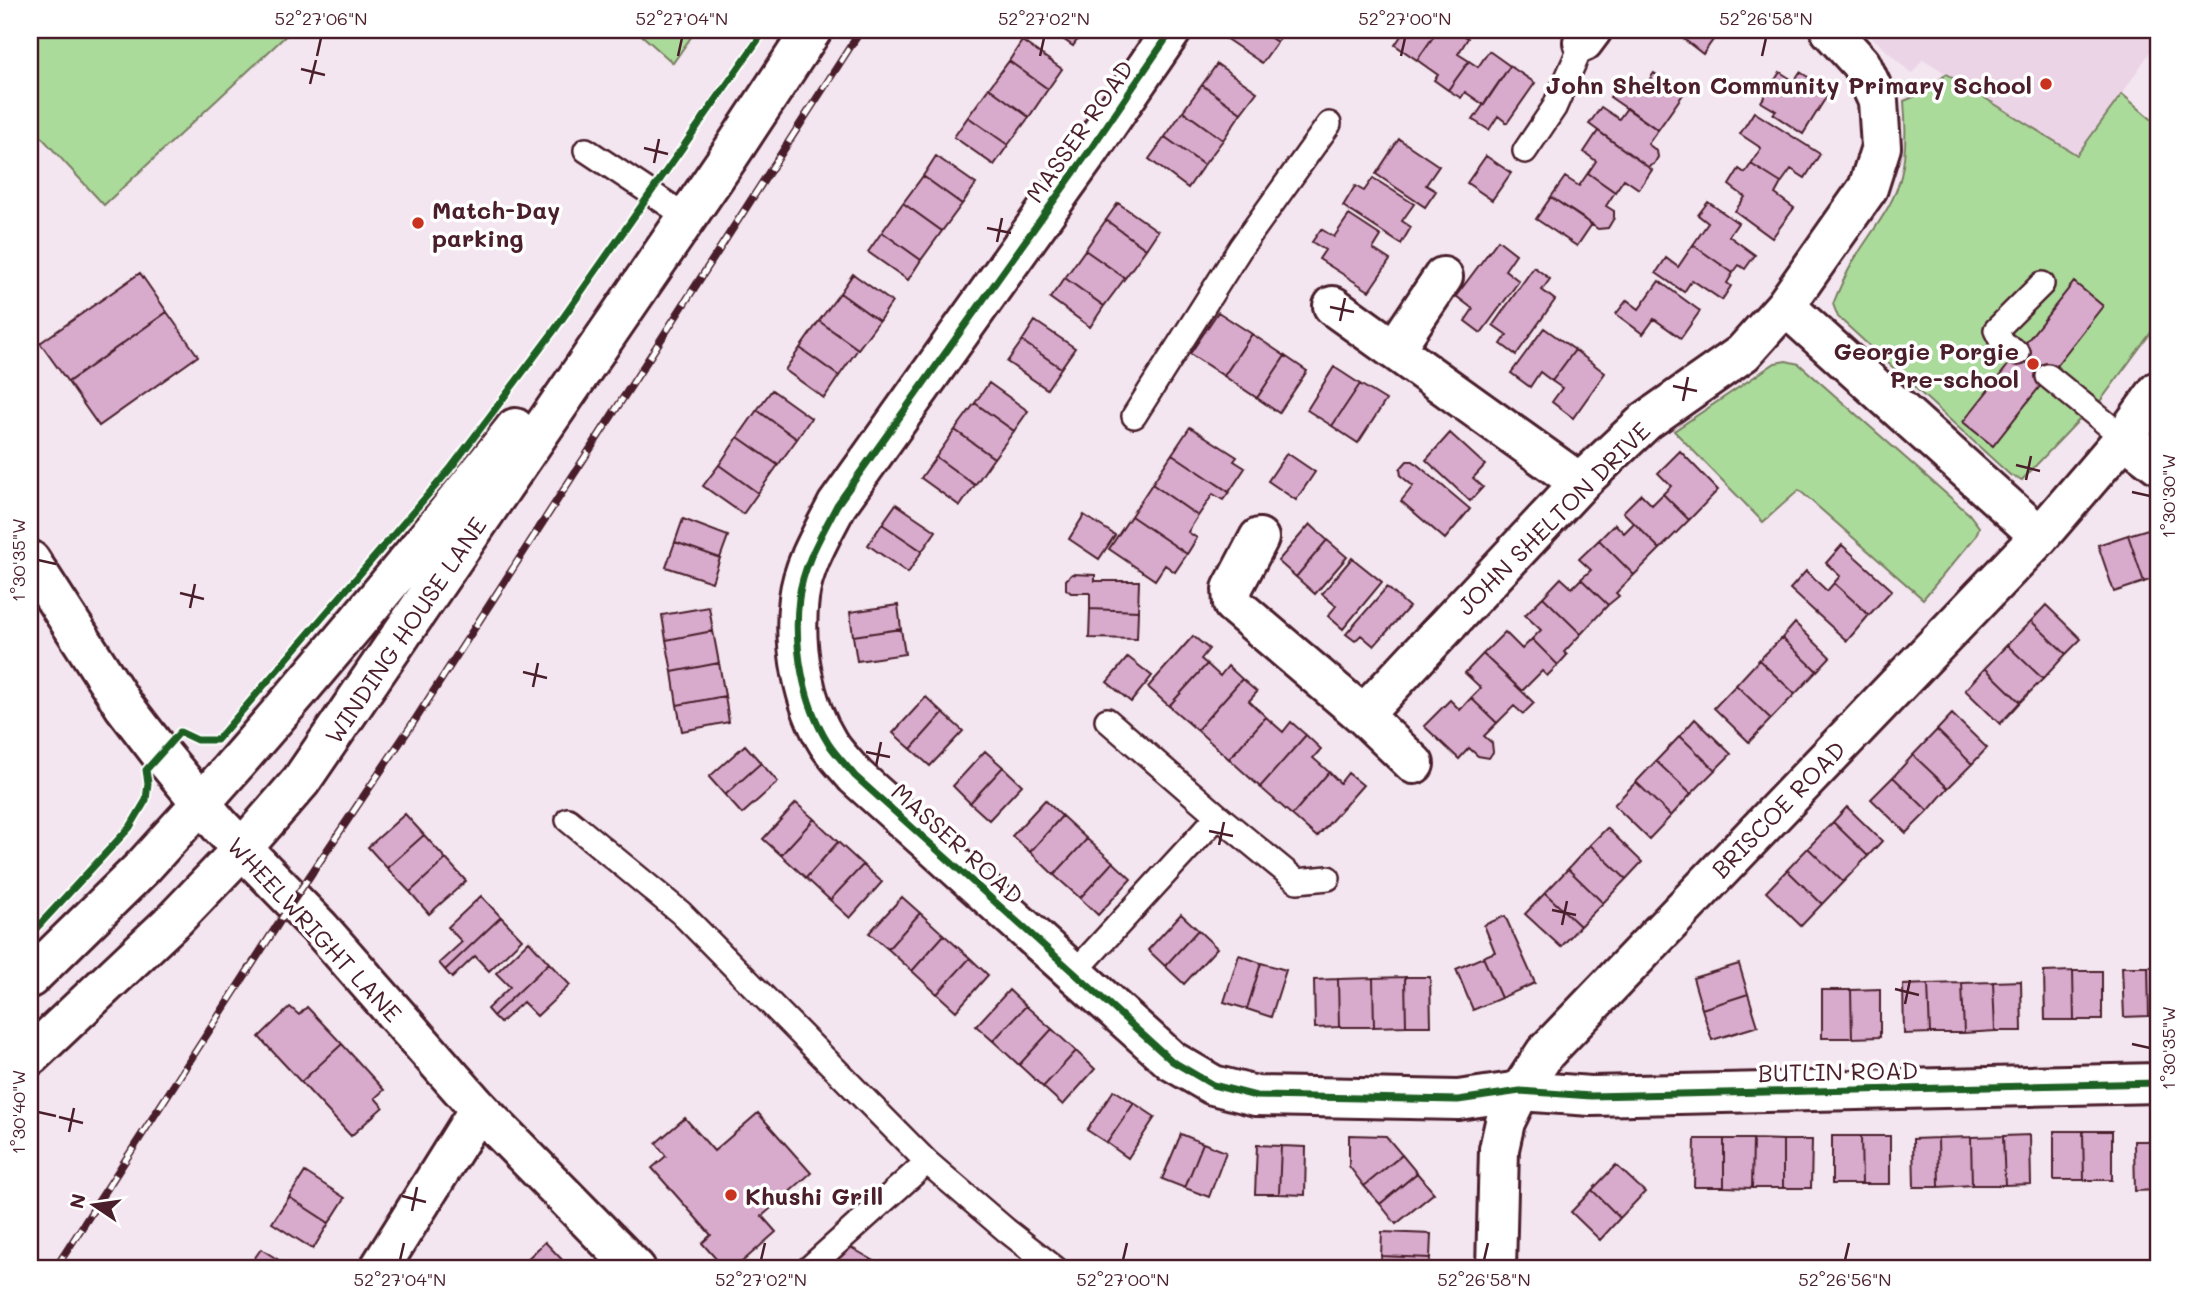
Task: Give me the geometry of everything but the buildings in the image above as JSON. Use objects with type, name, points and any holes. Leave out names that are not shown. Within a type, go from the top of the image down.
[{"type":"street","name":"WINDING HOUSE LANE","points":[[30,1056],[175,919],[242,850],[302,781],[727,159],[812,30]]},
{"type":"street","name":"MASSER ROAD","points":[[1172,30],[1090,150],[837,505],[813,550],[799,597],[797,650],[807,697],[828,742],[855,776],[1172,1061],[1213,1084],[1256,1096],[1458,1100],[1520,1091]]},
{"type":"street","name":"JOHN SHELTON DRIVE","points":[[1363,715],[1580,483],[1646,421],[1742,353],[1785,306],[1868,188],[1881,147],[1878,101],[1861,64],[1830,30]]},
{"type":"street","name":"WINDING HOUSE LANE","points":[[30,978],[143,867],[271,724],[408,563],[727,159]]},
{"type":"street","points":[[1394,350],[1443,277]]},
{"type":"street","points":[[1333,306],[1580,483]]},
{"type":"street","points":[[1785,306],[2040,536]]},
{"type":"street","name":"BRISCOE ROAD","points":[[1496,1269],[1499,1149],[1505,1122],[1520,1091],[1545,1054],[2040,536],[2124,438],[2158,391]]},
{"type":"street","points":[[2124,438],[2158,464]]},
{"type":"street","points":[[1259,538],[1232,589],[1233,604],[1363,715],[1414,764]]},
{"type":"street","name":"WHEELWRIGHT LANE","points":[[30,560],[124,706],[242,850],[320,928],[479,1109],[631,1266]]},
{"type":"street","name":"BUTLIN ROAD","points":[[1520,1091],[1591,1096],[2158,1083]]},
{"type":"street","points":[[379,1269],[479,1109]]},
{"type":"lane","points":[[1525,151],[1554,108],[1587,36]]},
{"type":"lane","points":[[1134,416],[1241,247],[1329,124]]},
{"type":"lane","points":[[586,150],[684,215]]},
{"type":"lane","points":[[2018,353],[2003,344],[1996,330],[2042,284]]},
{"type":"lane","points":[[2048,376],[2124,438]]},
{"type":"lane","points":[[1107,720],[1297,881],[1328,878]]},
{"type":"lane","points":[[1074,973],[1218,816]]},
{"type":"lane","points":[[568,820],[681,913],[927,1162],[1056,1269]]},
{"type":"lane","points":[[808,1269],[927,1162]]},
{"type":"shaded area","name":"John Shelton Community Primary School","points":[[1864,30],[2158,30],[2158,40],[2077,156],[1923,59],[1912,74]]},
{"type":"green space","points":[[30,30],[292,30],[104,205],[34,129],[30,132]]},
{"type":"green space","points":[[636,30],[696,30],[673,63]]},
{"type":"green space","points":[[1946,74],[2077,155],[2122,94],[2158,125],[2158,323],[2101,400],[2022,480],[2010,475],[1838,317],[1833,304],[1851,265],[1887,210],[1897,188],[1905,148],[1904,101],[1928,91]]},
{"type":"green space","points":[[1786,361],[1799,364],[1969,514],[1979,527],[1976,536],[1923,599],[1799,490],[1763,522],[1674,431],[1775,363]]},
{"type":"railway","points":[[55,1269],[293,901],[415,720],[861,30]]},
{"type":"cycle path","points":[[30,935],[130,827],[146,800],[146,770],[180,732],[197,740],[217,740],[450,469],[553,332],[765,30]]},
{"type":"cycle path","points":[[1172,30],[1090,150],[837,505],[819,538],[801,586],[797,616],[799,654],[806,692],[819,727],[831,747],[855,776],[1172,1061],[1213,1085],[1256,1096],[1458,1100],[1520,1091],[1591,1096],[2158,1083]]},
{"type":"place","name":"John Shelton Community Primary School","points":[[2046,84]]},
{"type":"place","name":"Match-Day parking","points":[[418,223]]},
{"type":"place","name":"Georgie Porgie Pre-school","points":[[2033,364]]},
{"type":"place","name":"Khushi Grill","points":[[731,1195]]}]
